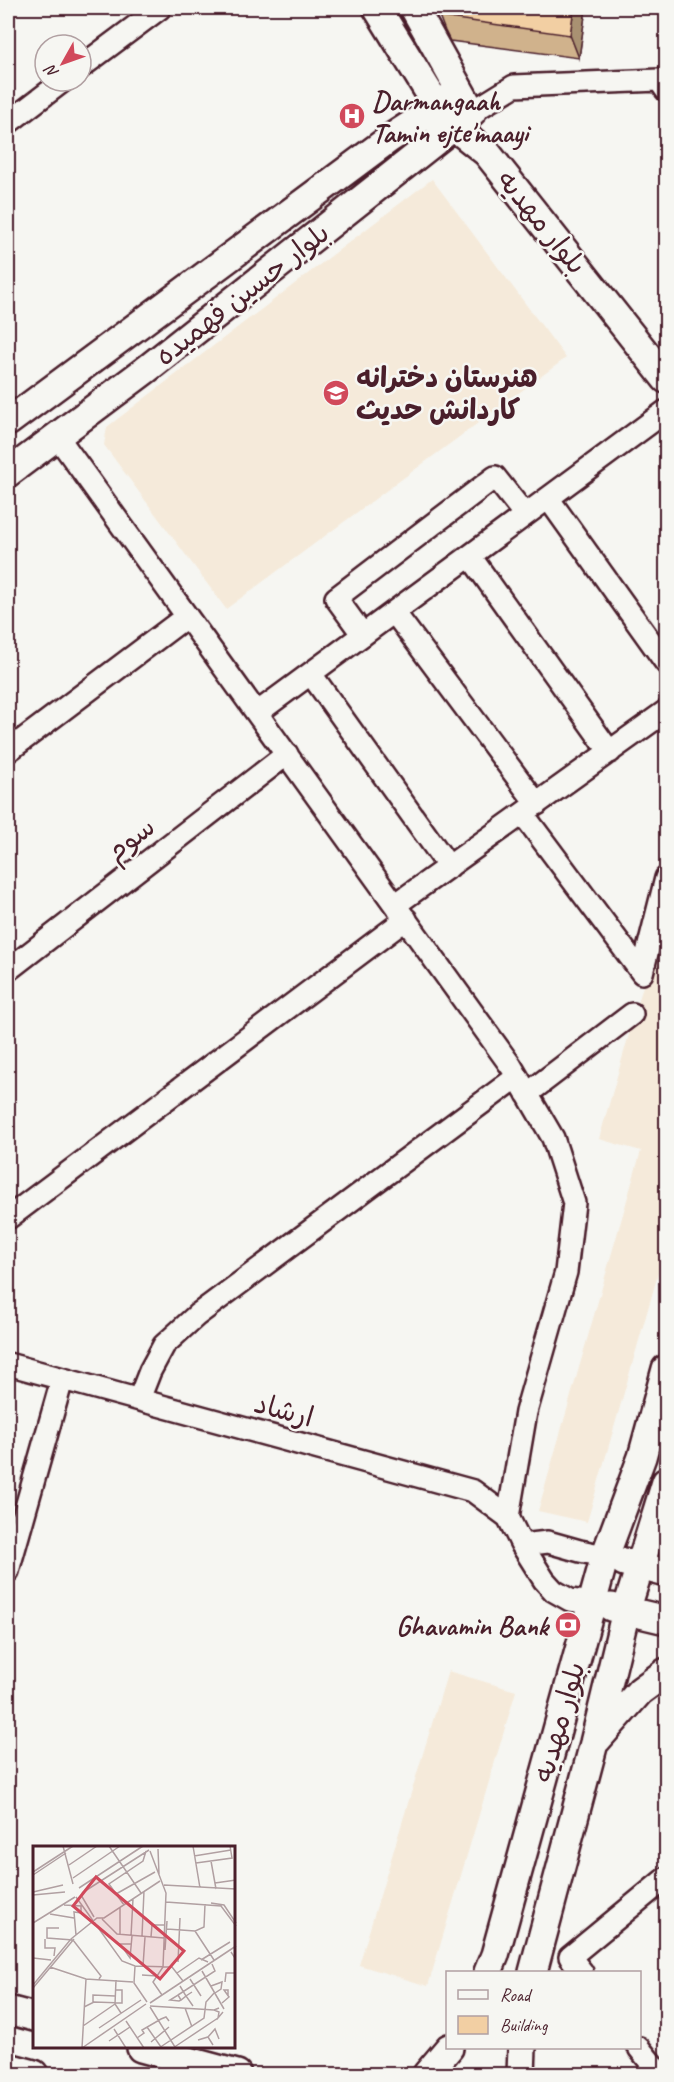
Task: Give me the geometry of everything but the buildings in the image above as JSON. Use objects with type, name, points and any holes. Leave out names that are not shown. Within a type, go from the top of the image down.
[{"type":"street","points":[[93,58],[160,8]]},
{"type":"street","name":"بلوار مهدیه","points":[[377,8],[487,153],[666,379]]},
{"type":"street","name":"بلوار مهدیه","points":[[414,8],[455,109]]},
{"type":"street","points":[[455,109],[514,86],[664,82]]},
{"type":"street","points":[[8,123],[47,93]]},
{"type":"street","name":"بلوار حسین فهمیده","points":[[8,422],[389,139],[455,109]]},
{"type":"street","name":"بلوار حسین فهمیده","points":[[8,473],[147,369],[455,109]]},
{"type":"street","points":[[257,713],[666,411]]},
{"type":"street","points":[[57,436],[400,912],[522,1086],[553,1138],[574,1203],[566,1272],[526,1412],[508,1516]]},
{"type":"street","points":[[363,635],[336,598],[495,477],[525,515]]},
{"type":"street","points":[[548,498],[666,663]]},
{"type":"street","points":[[470,556],[610,752]]},
{"type":"street","points":[[394,612],[642,973],[666,878]]},
{"type":"street","points":[[8,752],[187,616]]},
{"type":"street","points":[[311,674],[449,867]]},
{"type":"street","points":[[8,1218],[400,912],[449,867],[666,711]]},
{"type":"street","name":"سوم","points":[[8,970],[287,754]]},
{"type":"street","points":[[139,1399],[164,1345],[197,1315],[522,1086],[632,1014]]},
{"type":"street","name":"ارشاد","points":[[8,1364],[473,1491],[508,1516],[522,1545],[554,1592],[570,1600],[592,1603]]},
{"type":"street","name":"بلوار مهدیه","points":[[488,1971],[605,1556],[642,1457],[666,1369]]},
{"type":"street","points":[[8,1571],[62,1380]]},
{"type":"street","name":"بلوار مهدیه","points":[[533,1971],[594,1743],[626,1611],[654,1569],[666,1482]]},
{"type":"street","points":[[522,1545],[548,1542],[654,1569]]},
{"type":"street","points":[[592,1603],[666,1620]]},
{"type":"street","points":[[594,1743],[640,1691],[666,1672]]},
{"type":"street","points":[[581,1971],[570,1958],[666,1878]]},
{"type":"street","points":[[8,2010],[33,2017]]},
{"type":"street","points":[[145,2049],[237,2074]]},
{"type":"street","points":[[427,2074],[448,2049]]},
{"type":"street","points":[[521,2074],[522,2049]]},
{"type":"street","points":[[640,2049],[660,2074]]},
{"type":"street","points":[[8,2067],[33,2074]]},
{"type":"shaded area","name":"هنرستان دخترانه کاردانش حدیث","points":[[432,179],[566,358],[226,609],[104,445],[107,427]]},
{"type":"shaded area","points":[[666,906],[666,1246],[587,1522],[538,1511],[641,1151],[599,1139]]},
{"type":"shaded area","points":[[448,1671],[516,1691],[428,1986],[359,1965]]},
{"type":"place","name":"Darmangaah Tamin ejte'maayi","points":[[352,116]]},
{"type":"place","name":"هنرستان دخترانه کاردانش حدیث","points":[[336,393]]},
{"type":"place","name":"Ghavamin Bank","points":[[568,1625]]}]
